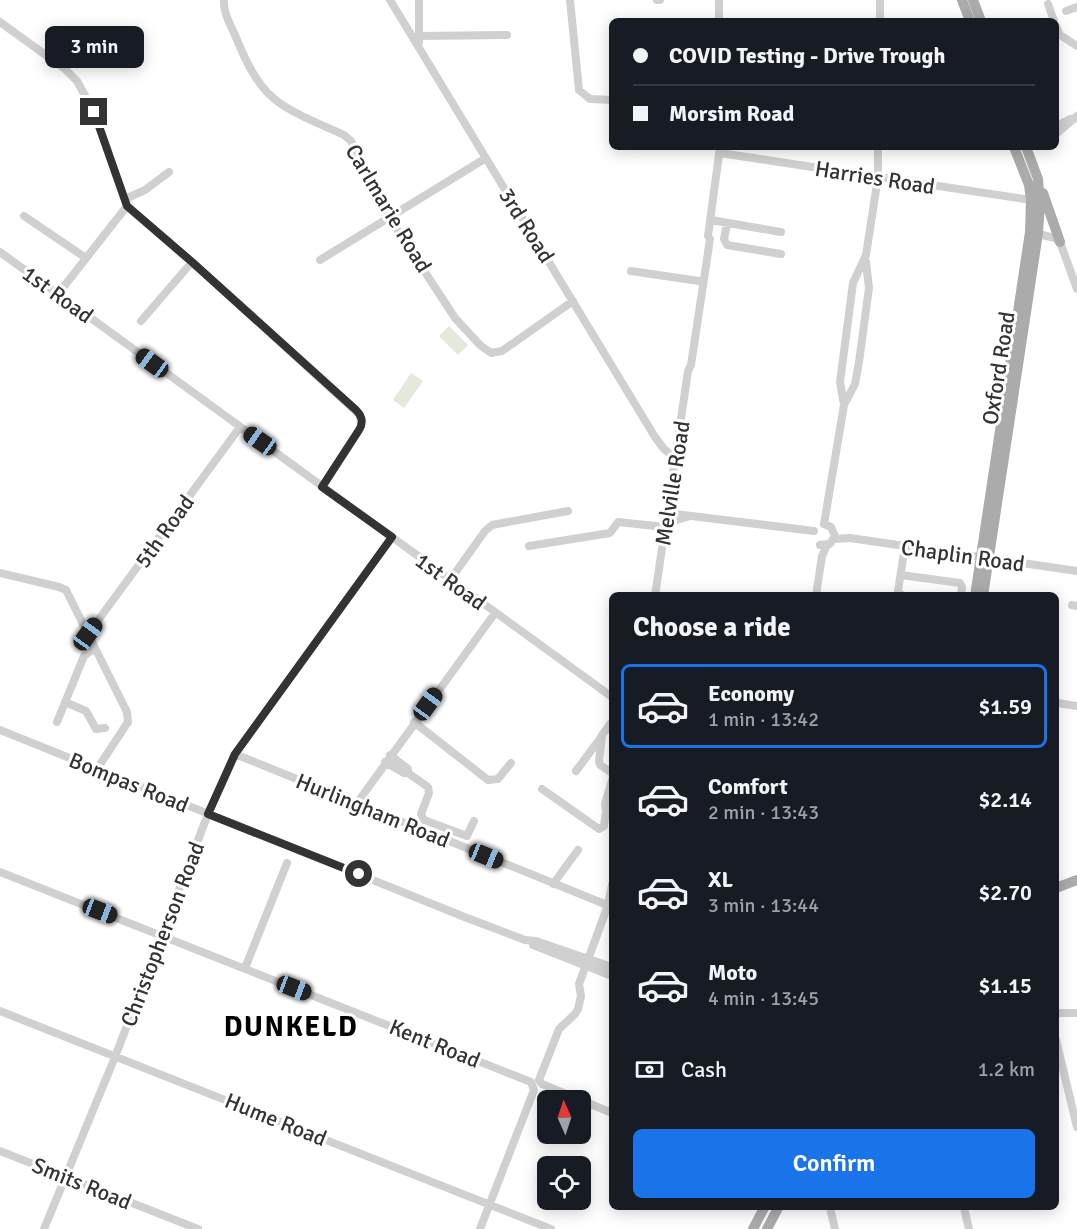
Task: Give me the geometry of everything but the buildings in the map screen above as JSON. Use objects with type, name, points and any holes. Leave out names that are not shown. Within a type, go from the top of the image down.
[{"type":"main road","points":[[962,0],[969,18]]},
{"type":"main road","points":[[973,0],[980,18]]},
{"type":"main road","name":"Oxford Road","points":[[1022,150],[1029,185],[1034,233]]},
{"type":"main road","name":"Oxford Road","points":[[983,592],[985,558],[1040,204],[1038,179],[1023,150]]},
{"type":"main road","points":[[1038,179],[1060,242]]},
{"type":"main road","name":"Oxford Road","points":[[976,592],[985,558]]},
{"type":"main road","points":[[1059,887],[1077,880]]},
{"type":"main road","points":[[1059,893],[1077,885]]},
{"type":"main road","points":[[753,1229],[763,1210]]},
{"type":"main road","points":[[766,1229],[777,1210]]},
{"type":"street","name":"Carlmarie Road","points":[[224,0],[226,15],[239,47],[264,88],[279,104],[348,138],[389,217],[455,318],[480,345],[491,352],[502,351],[573,300]]},
{"type":"street","name":"3rd Road","points":[[390,0],[664,449],[673,474]]},
{"type":"street","points":[[419,0],[419,47]]},
{"type":"street","points":[[570,0],[577,77],[582,93],[595,100],[609,100]]},
{"type":"street","points":[[719,0],[719,18]]},
{"type":"street","points":[[879,18],[880,0]]},
{"type":"street","points":[[1048,4],[1053,18]]},
{"type":"street","points":[[1066,11],[1077,7]]},
{"type":"street","points":[[1,26],[65,69],[77,81],[94,112],[126,202],[360,415],[361,427],[322,487]]},
{"type":"street","points":[[1059,33],[1077,46]]},
{"type":"street","points":[[419,36],[507,35]]},
{"type":"street","points":[[1059,125],[1075,117]]},
{"type":"street","points":[[1059,131],[1075,117]]},
{"type":"street","name":"Harries Road","points":[[720,150],[1031,200]]},
{"type":"street","name":"Melville Road","points":[[656,592],[705,239],[708,236],[711,220],[720,150]]},
{"type":"street","points":[[817,592],[828,535],[825,513],[844,405],[855,384],[869,288],[866,255],[878,177],[878,150]]},
{"type":"street","points":[[320,260],[486,158]]},
{"type":"street","points":[[58,294],[126,202],[169,172]]},
{"type":"street","points":[[24,216],[86,258]]},
{"type":"street","points":[[711,220],[781,232]]},
{"type":"street","points":[[727,223],[724,238],[727,245],[781,254]]},
{"type":"street","points":[[1034,233],[1055,238],[1060,242],[1077,289]]},
{"type":"street","name":"Melville Road","points":[[688,371],[700,310],[710,239],[708,236]]},
{"type":"street","name":"1st Road","points":[[0,252],[609,695]]},
{"type":"street","points":[[844,405],[840,382],[853,283],[866,255]]},
{"type":"street","points":[[141,321],[192,262]]},
{"type":"street","points":[[631,271],[699,281]]},
{"type":"street","name":"5th Road","points":[[88,634],[240,427]]},
{"type":"street","name":"3rd Road","points":[[664,449],[675,458]]},
{"type":"street","points":[[450,580],[485,531],[492,525],[568,511]]},
{"type":"street","points":[[667,513],[828,535]]},
{"type":"street","points":[[530,546],[610,532],[618,522],[665,527],[690,516]]},
{"type":"street","points":[[814,534],[819,526],[828,535]]},
{"type":"street","name":"Chaplin Road","points":[[828,535],[1077,571]]},
{"type":"street","name":"Christopherson Road","points":[[44,1229],[115,1057],[208,814],[235,754],[392,537]]},
{"type":"street","points":[[899,592],[905,546]]},
{"type":"street","points":[[0,573],[62,588],[68,594],[129,716],[124,729],[97,769]]},
{"type":"street","points":[[901,575],[960,583],[961,592]]},
{"type":"street","points":[[357,803],[495,613]]},
{"type":"street","points":[[57,722],[84,656],[95,648]]},
{"type":"street","points":[[65,702],[86,711],[96,729],[105,728]]},
{"type":"street","points":[[1059,703],[1077,706]]},
{"type":"street","points":[[414,722],[488,780],[498,779],[511,763]]},
{"type":"street","points":[[576,771],[609,725]]},
{"type":"street","name":"Bompas Road","points":[[0,730],[587,962],[609,974]]},
{"type":"street","points":[[602,735],[599,761],[600,765],[609,771]]},
{"type":"street","name":"Hurlingham Road","points":[[235,754],[609,906]]},
{"type":"street","points":[[388,758],[404,774],[408,773],[423,782],[429,789],[421,814],[424,820],[466,836],[474,821]]},
{"type":"street","points":[[542,789],[599,829],[604,826],[609,802]]},
{"type":"street","points":[[553,884],[578,850]]},
{"type":"street","points":[[245,968],[287,863]]},
{"type":"street","name":"Kent Road","points":[[0,872],[609,1112]]},
{"type":"street","points":[[480,1229],[559,1029],[578,1009],[581,996],[579,984],[609,908]]},
{"type":"street","name":"Bompas Road","points":[[587,962],[609,966]]},
{"type":"street","name":"Hume Road","points":[[0,1011],[551,1229]]},
{"type":"street","points":[[1059,1013],[1077,1013]]},
{"type":"street","points":[[1059,1052],[1077,1127]]},
{"type":"street","name":"Smits Road","points":[[0,1151],[198,1229]]},
{"type":"street","points":[[830,1210],[835,1229]]},
{"type":"street","points":[[964,1210],[969,1229]]},
{"type":"shaded area","points":[[449,326],[468,345],[458,355],[439,336]]},
{"type":"shaded area","points":[[411,373],[423,381],[404,408],[393,400]]},
{"type":"district","name":"DUNKELD","points":[[291,1026]]},
{"type":"route","points":[[94,112],[127,206],[192,262],[356,410],[362,418],[359,430],[322,487],[392,537],[335,619],[235,754],[208,814],[359,874]]}]
